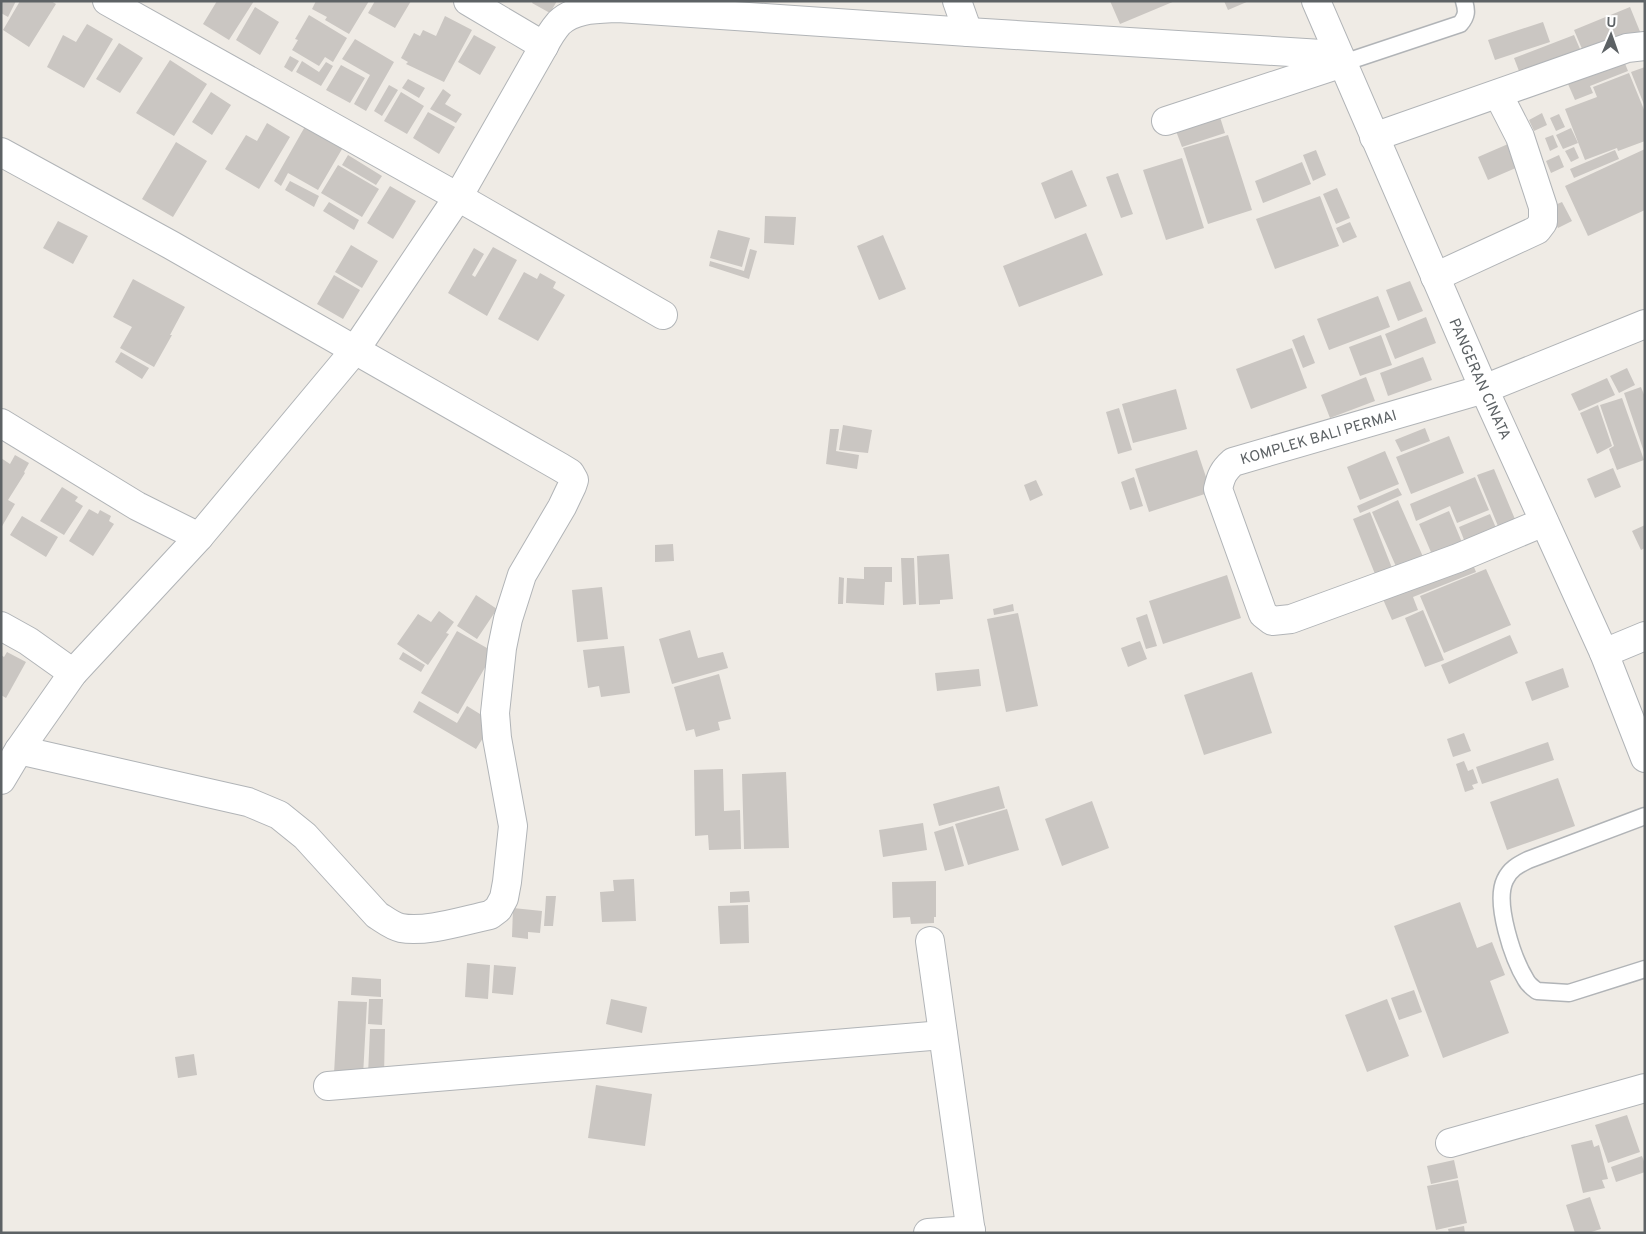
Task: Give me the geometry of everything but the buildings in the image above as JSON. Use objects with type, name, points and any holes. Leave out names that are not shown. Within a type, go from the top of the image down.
[{"type":"street","points":[[108,1],[458,196],[663,315]]},
{"type":"street","points":[[468,1],[544,46]]},
{"type":"street","points":[[957,1],[968,32]]},
{"type":"street","name":"PANGERAN CINATA","points":[[1316,1],[1484,389],[1604,653],[1645,758]]},
{"type":"street","points":[[1,780],[19,750],[73,673],[199,537],[354,350],[458,196],[554,29],[566,18],[586,10],[618,8],[1340,59]]},
{"type":"street","points":[[1374,137],[1627,48],[1645,46]]},
{"type":"street","points":[[1166,121],[1340,59]]},
{"type":"street","points":[[1435,277],[1537,230],[1543,222],[1543,207],[1520,137],[1498,94]]},
{"type":"street","points":[[1,152],[171,245],[560,467],[570,473],[574,480],[562,507],[522,574],[508,619],[502,648],[495,713],[497,738],[513,826],[504,898],[498,908],[490,915],[420,929],[402,928],[391,924],[377,915],[305,836],[279,815],[248,802],[19,750]]},
{"type":"street","name":"KOMPLEK BALI PERMAI","points":[[1544,522],[1458,558],[1291,619],[1272,621],[1263,614],[1218,489],[1224,470],[1233,462],[1484,389],[1645,324]]},
{"type":"street","points":[[1,423],[138,506],[199,537]]},
{"type":"street","points":[[1,626],[28,641],[73,673]]},
{"type":"street","points":[[1604,653],[1645,636]]},
{"type":"street","points":[[928,1233],[971,1231],[930,941]]},
{"type":"street","points":[[328,1086],[943,1034]]},
{"type":"street","points":[[1450,1143],[1645,1088]]},
{"type":"lane","points":[[1340,59],[1460,24],[1467,12],[1464,1]]},
{"type":"lane","points":[[1645,816],[1515,866],[1504,881],[1502,891],[1502,915],[1516,958],[1526,981],[1537,991],[1569,993],[1645,968]]}]
